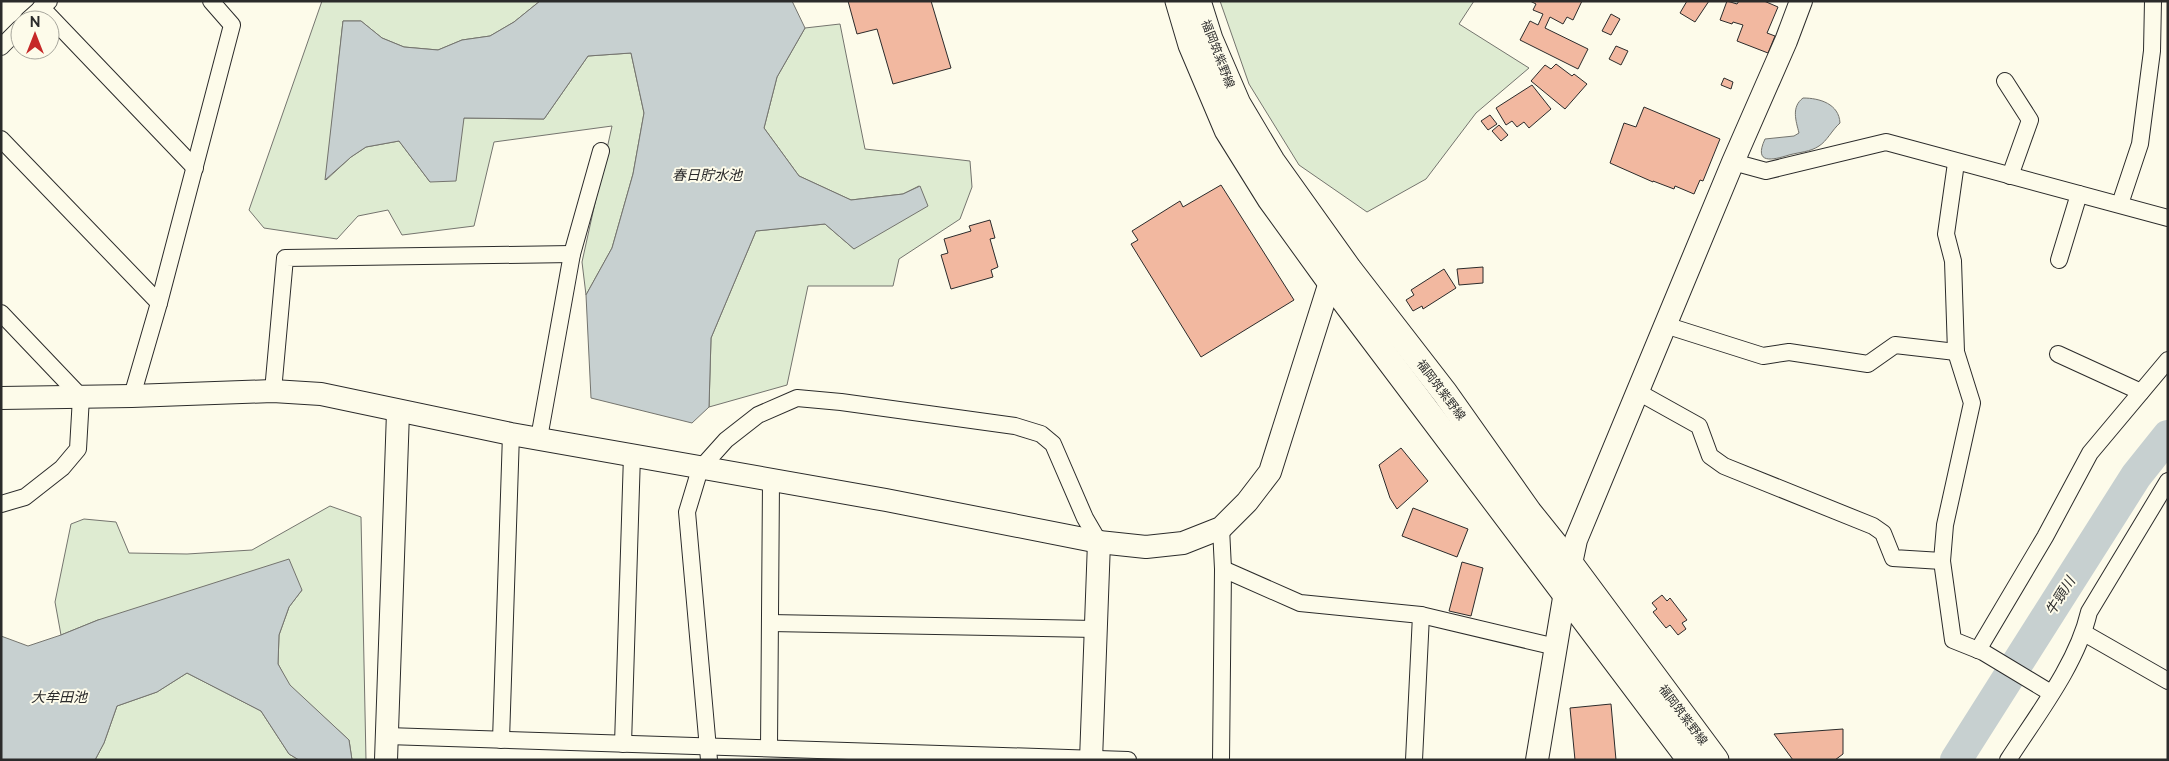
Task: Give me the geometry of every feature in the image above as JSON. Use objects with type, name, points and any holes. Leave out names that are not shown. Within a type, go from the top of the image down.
[{"type":"main road","name":"福岡筑紫野線","points":[[1178,1],[1190,45],[1227,130],[1270,199],[1330,282],[1690,760]]},
{"type":"main road","name":"福岡筑紫野線","points":[[1198,1],[1210,39],[1238,104],[1272,161],[1349,269],[1445,394],[1529,512],[1570,563],[1716,760]]},
{"type":"street","points":[[132,396],[159,303],[232,25],[211,1]]},
{"type":"street","points":[[1537,760],[1570,563],[1576,540],[1733,162],[1786,41],[1801,1]]},
{"type":"street","points":[[2120,204],[2140,144],[2160,51],[2153,1]]},
{"type":"street","points":[[45,4],[195,168]]},
{"type":"street","points":[[1,47],[10,38]]},
{"type":"street","points":[[2005,81],[2030,120],[2010,176]]},
{"type":"street","points":[[1,138],[159,303]]},
{"type":"street","points":[[1733,162],[1766,171],[1886,142],[1956,163],[2168,218]]},
{"type":"street","points":[[539,438],[572,254],[601,151]]},
{"type":"street","points":[[1956,163],[1946,234],[1953,261],[1956,352],[1972,403],[1945,524],[1942,561],[1953,640],[1983,653],[2047,690]]},
{"type":"street","points":[[2059,260],[2078,194]]},
{"type":"street","points":[[273,390],[285,258],[572,254]]},
{"type":"street","points":[[1,398],[132,396],[273,390],[321,394],[398,412],[511,434],[700,469],[886,500],[1099,542],[1146,547],[1183,543],[1221,528],[1247,502],[1270,472],[1330,282]]},
{"type":"street","points":[[1,313],[81,397],[78,449],[62,468],[25,497],[1,504]]},
{"type":"street","points":[[1665,325],[1763,356],[1789,352],[1868,364],[1895,345],[1956,352]]},
{"type":"street","points":[[2058,354],[2141,392]]},
{"type":"street","points":[[1983,653],[2090,453],[2168,360]]},
{"type":"street","points":[[1638,392],[1699,426],[1710,456],[1724,466],[1873,526],[1883,533],[1893,558],[1942,561]]},
{"type":"street","points":[[708,753],[688,512],[700,469],[726,440],[758,415],[797,398],[841,402],[1015,426],[1042,434],[1053,444],[1084,518],[1099,542],[1091,759]]},
{"type":"street","points":[[386,760],[398,412]]},
{"type":"street","points":[[501,740],[511,434]]},
{"type":"street","points":[[624,744],[632,455]]},
{"type":"street","points":[[769,748],[771,481]]},
{"type":"street","points":[[2008,760],[2047,690],[2084,633],[2089,612],[2168,481]]},
{"type":"street","points":[[1220,760],[1223,569],[1221,528]]},
{"type":"street","points":[[1223,569],[1300,603],[1421,615],[1556,647]]},
{"type":"street","points":[[1414,760],[1421,615]]},
{"type":"street","points":[[770,623],[1095,629]]},
{"type":"street","points":[[2084,633],[2168,681]]},
{"type":"street","points":[[387,736],[624,744],[708,753],[769,748],[1128,760]]},
{"type":"green space","points":[[322,1],[540,1],[514,22],[490,36],[462,40],[438,50],[404,47],[382,38],[361,21],[343,21],[326,180],[351,157],[366,147],[399,141],[430,182],[464,118],[544,119],[588,56],[631,53],[644,113],[633,174],[612,248],[586,295],[582,262],[612,126],[494,142],[474,226],[402,235],[388,210],[358,216],[337,239],[264,228],[249,210]]},
{"type":"green space","points":[[1220,1],[1474,1],[1459,24],[1529,68],[1476,113],[1426,179],[1367,212],[1299,165],[1249,84]]},
{"type":"green space","points":[[840,24],[865,149],[970,161],[972,187],[960,219],[899,259],[893,286],[808,286],[787,385],[709,407],[711,338],[756,231],[825,224],[854,249],[919,186],[903,194],[851,200],[799,176],[764,128],[777,77],[805,28]]},
{"type":"green space","points":[[330,506],[361,517],[366,760],[352,760],[349,740],[289,685],[278,664],[279,635],[289,607],[302,590],[98,620],[61,635],[55,602],[71,524],[84,519],[116,522],[129,553],[187,554],[252,550]]},
{"type":"green space","points":[[187,673],[261,711],[289,754],[299,760],[95,760],[104,743],[117,706],[157,692]]},
{"type":"water","name":"春日貯水池","points":[[540,1],[792,1],[805,28],[777,77],[764,128],[799,176],[851,200],[903,194],[920,186],[928,206],[854,249],[825,224],[756,231],[711,338],[709,407],[692,423],[591,398],[586,295],[612,248],[633,174],[644,113],[631,53],[588,56],[544,119],[464,118],[456,181],[430,182],[399,141],[366,147],[351,157],[325,180],[343,21],[361,21],[382,38],[404,47],[438,50],[462,40],[490,36],[514,22]]},
{"type":"water","points":[[1803,98],[1816,99],[1828,103],[1839,116],[1840,123],[1825,141],[1816,148],[1777,158],[1767,159],[1763,157],[1761,153],[1765,139],[1794,136],[1799,133],[1796,110]]},
{"type":"water","name":"大牟田池","points":[[289,559],[302,590],[289,607],[279,635],[278,664],[290,685],[349,740],[352,760],[299,760],[289,754],[261,711],[187,673],[157,692],[117,706],[104,743],[95,760],[1,760],[1,636],[28,646],[98,620]]},
{"type":"building","points":[[848,1],[931,1],[951,68],[893,84],[877,29],[857,34]]},
{"type":"building","points":[[1530,1],[1582,1],[1573,20],[1567,17],[1563,24],[1550,17],[1545,28],[1588,49],[1578,69],[1520,40],[1530,21],[1538,25],[1543,14],[1533,10],[1536,4]]},
{"type":"building","points":[[1687,1],[1709,1],[1695,22],[1680,13]]},
{"type":"building","points":[[1727,1],[1737,4],[1739,1],[1764,1],[1778,7],[1767,33],[1775,36],[1768,53],[1737,41],[1743,25],[1720,20]]},
{"type":"building","points":[[1611,14],[1620,19],[1611,35],[1602,31]]},
{"type":"building","points":[[1616,46],[1628,51],[1621,65],[1609,59]]},
{"type":"building","points":[[1556,64],[1587,84],[1565,109],[1531,81],[1545,65],[1551,69]]},
{"type":"building","points":[[1724,78],[1733,82],[1731,89],[1721,85]]},
{"type":"building","points":[[1532,85],[1551,109],[1529,128],[1524,122],[1517,127],[1512,121],[1506,125],[1496,108]]},
{"type":"building","points":[[1644,107],[1720,139],[1703,181],[1700,180],[1694,194],[1675,186],[1674,189],[1653,182],[1610,163],[1624,123],[1636,127]]},
{"type":"building","points":[[1490,115],[1497,124],[1488,130],[1481,121]]},
{"type":"building","points":[[1499,125],[1508,135],[1501,141],[1492,131]]},
{"type":"building","points":[[1221,185],[1294,300],[1201,357],[1131,244],[1138,240],[1132,231],[1180,201],[1183,207]]},
{"type":"building","points":[[990,220],[995,238],[990,239],[998,267],[991,270],[993,277],[951,289],[941,255],[948,253],[944,239],[971,231],[969,226]]},
{"type":"building","points":[[1483,267],[1483,283],[1459,285],[1457,269]]},
{"type":"building","points":[[1444,269],[1456,288],[1423,309],[1422,306],[1413,311],[1406,300],[1414,295],[1411,290]]},
{"type":"building","points":[[1401,448],[1428,481],[1397,509],[1390,498],[1379,465]]},
{"type":"building","points":[[1413,508],[1468,529],[1457,557],[1402,536]]},
{"type":"building","points":[[1462,562],[1483,568],[1471,616],[1449,611]]},
{"type":"building","points":[[1662,595],[1667,601],[1670,598],[1687,620],[1682,623],[1686,629],[1678,635],[1670,625],[1666,628],[1653,612],[1657,609],[1652,603]]},
{"type":"building","points":[[1611,704],[1616,760],[1575,760],[1570,708]]},
{"type":"building","points":[[1843,729],[1843,754],[1835,760],[1793,760],[1774,734]]},
{"type":"waterway","name":"牛頸川","points":[[1956,760],[2136,476],[2168,436]]}]
